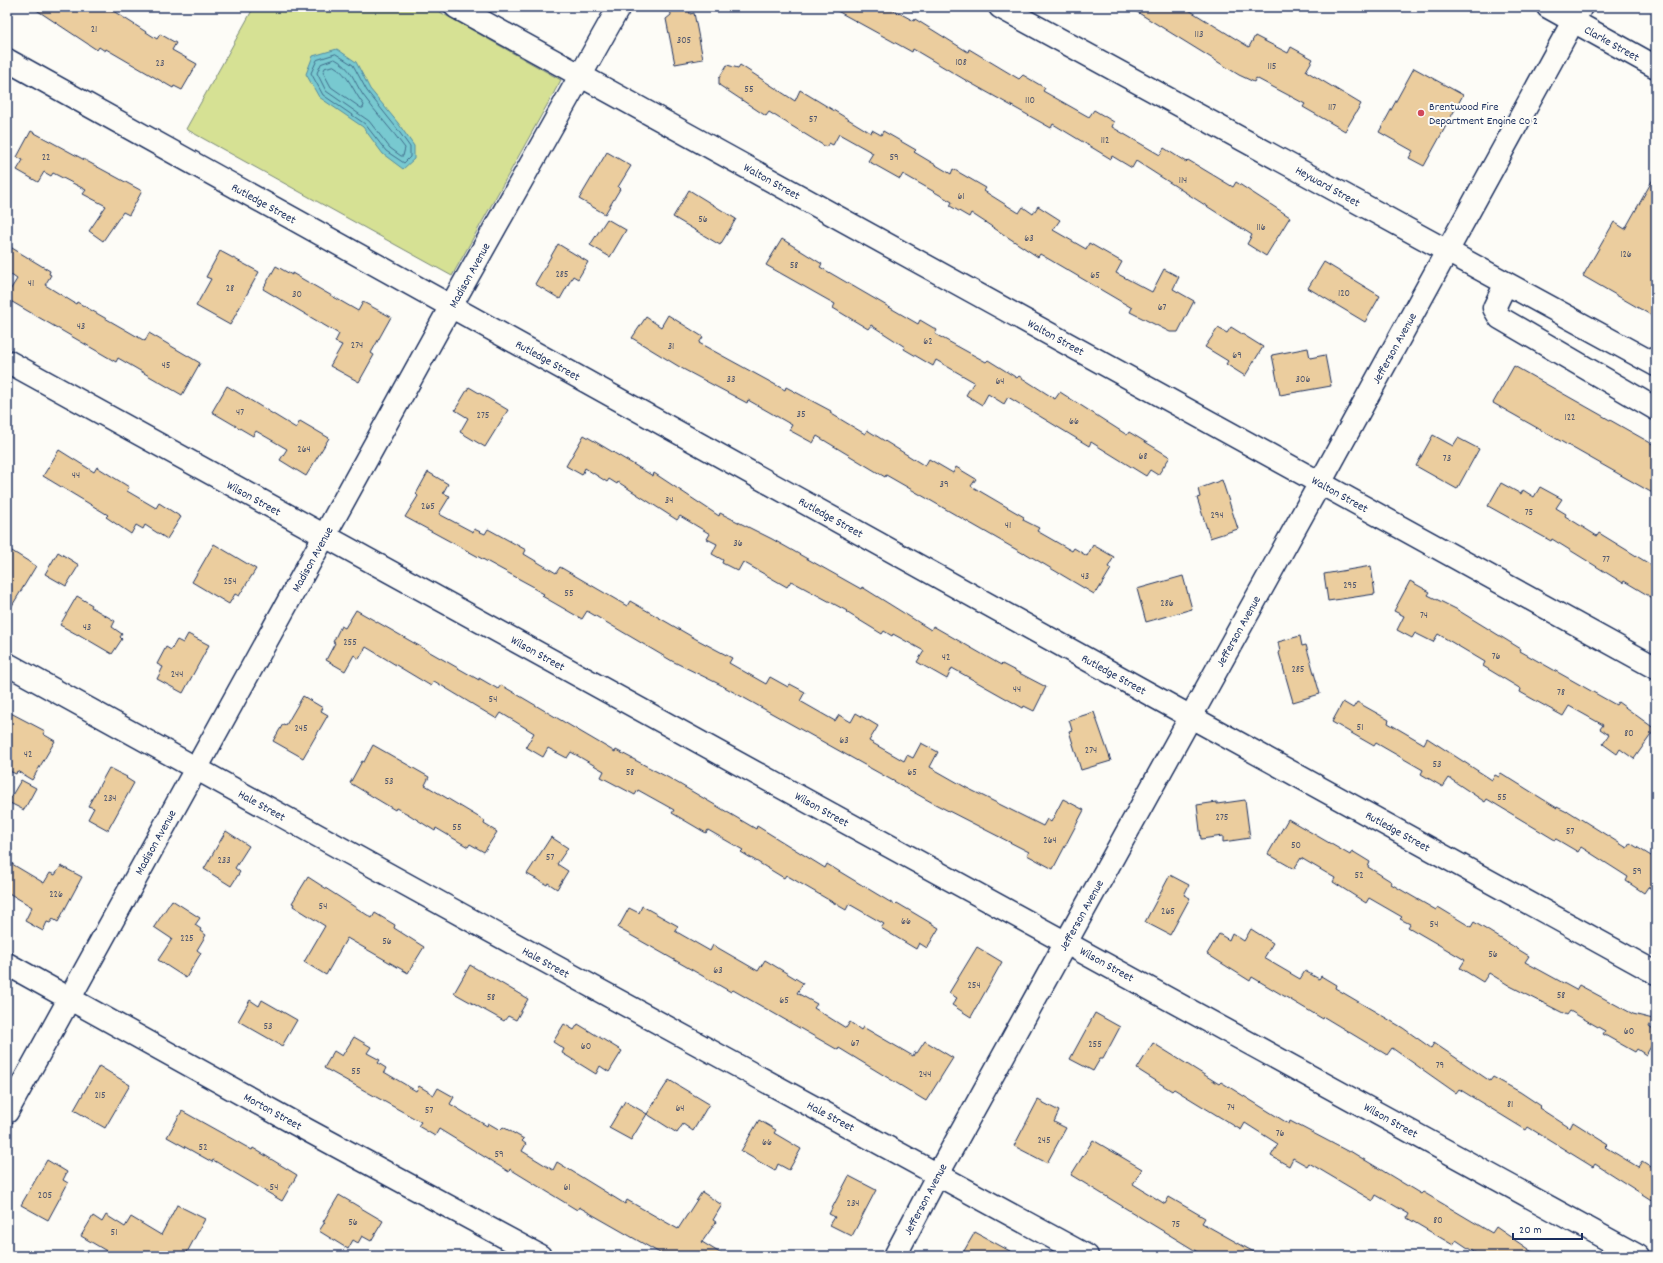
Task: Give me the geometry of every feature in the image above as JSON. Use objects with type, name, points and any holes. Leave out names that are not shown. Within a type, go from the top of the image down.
[{"type":"street","name":"Walton Street","points":[[456,7],[1656,668]]},
{"type":"street","name":"Madison Avenue","points":[[7,1112],[451,306],[619,7]]},
{"type":"street","name":"Heyward Street","points":[[1000,7],[1656,365]]},
{"type":"street","name":"Clarke Street","points":[[1548,7],[1578,14],[1656,67]]},
{"type":"street","name":"Jefferson Avenue","points":[[895,1256],[938,1174],[1578,14]]},
{"type":"street","name":"Rutledge Street","points":[[7,60],[1191,717],[1656,973]]},
{"type":"street","points":[[1506,283],[1494,308],[1500,318],[1656,409]]},
{"type":"street","name":"Wilson Street","points":[[7,361],[324,537],[1638,1256]]},
{"type":"street","name":"Hale Street","points":[[7,664],[536,956],[1086,1256]]},
{"type":"street","name":"Morton Street","points":[[7,964],[540,1256]]},
{"type":"green space","points":[[254,7],[431,7],[561,80],[452,276],[186,129]]},
{"type":"water","points":[[337,49],[356,62],[370,89],[398,123],[414,146],[414,159],[403,169],[383,154],[363,127],[319,97],[306,74],[313,56]]},
{"type":"building","points":[[32,7],[107,7],[157,39],[160,34],[176,43],[172,50],[197,64],[182,90],[174,86],[173,88],[106,49],[105,51],[99,47],[97,50]]},
{"type":"building","points":[[670,7],[689,7],[690,14],[694,13],[703,59],[675,64],[666,19],[671,15]]},
{"type":"building","points":[[830,7],[888,7],[914,21],[915,19],[968,52],[969,49],[1019,79],[1023,75],[1045,88],[1043,91],[1089,117],[1094,110],[1114,122],[1112,127],[1160,155],[1164,148],[1186,162],[1188,160],[1233,187],[1236,182],[1290,217],[1266,256],[1247,244],[1252,235],[1136,161],[1132,168],[1112,156],[1111,159],[1053,124],[1051,128],[913,49],[912,52]]},
{"type":"building","points":[[1129,7],[1184,7],[1249,47],[1255,36],[1288,53],[1291,47],[1313,59],[1306,71],[1361,104],[1345,131],[1303,107],[1305,104],[1256,78],[1254,82],[1239,75]]},
{"type":"building","points":[[727,65],[738,68],[740,65],[795,101],[800,90],[871,133],[872,130],[881,135],[883,131],[916,150],[914,152],[951,174],[953,169],[986,188],[984,191],[1019,213],[1023,207],[1033,214],[1038,206],[1060,220],[1053,230],[1086,249],[1089,243],[1122,262],[1116,273],[1152,292],[1164,269],[1179,277],[1173,289],[1194,301],[1178,332],[1170,332],[1130,312],[1132,308],[1040,254],[1038,257],[971,213],[969,217],[950,206],[952,202],[903,174],[900,179],[868,161],[873,153],[839,134],[833,145],[829,143],[826,147],[769,112],[766,116],[719,85],[719,78]]},
{"type":"building","name":"Brentwood Fire Department Engine Co 2","points":[[1414,68],[1463,95],[1424,166],[1409,158],[1413,151],[1379,132]]},
{"type":"building","points":[[31,131],[142,191],[129,215],[123,212],[103,241],[89,231],[106,206],[83,194],[86,190],[53,173],[51,176],[44,172],[38,182],[17,170],[23,160],[17,157]]},
{"type":"building","points":[[607,152],[631,166],[618,187],[620,189],[605,214],[579,199]]},
{"type":"building","points":[[1656,174],[1656,318],[1583,276],[1614,222],[1625,229]]},
{"type":"building","points":[[689,190],[736,219],[720,245],[673,217]]},
{"type":"building","points":[[607,219],[626,230],[610,257],[590,245]]},
{"type":"building","points":[[782,239],[822,264],[820,267],[918,324],[920,320],[937,330],[935,334],[986,362],[988,360],[1017,378],[1019,376],[1055,399],[1060,392],[1127,435],[1129,432],[1170,457],[1158,475],[1150,470],[1146,476],[1091,442],[1089,446],[1008,397],[1004,404],[988,394],[982,405],[966,395],[974,382],[936,360],[933,366],[904,349],[905,347],[871,325],[868,329],[833,308],[835,304],[766,265]]},
{"type":"building","points":[[558,244],[588,262],[578,279],[573,276],[560,299],[535,284]]},
{"type":"building","points":[[7,245],[50,271],[49,274],[51,275],[45,285],[76,304],[77,302],[145,341],[149,333],[200,363],[182,395],[118,358],[116,362],[7,299],[7,295],[17,279],[7,272]]},
{"type":"building","points":[[220,251],[259,272],[230,325],[196,306],[211,279],[206,277]]},
{"type":"building","points":[[1324,262],[1380,296],[1365,322],[1308,288]]},
{"type":"building","points":[[276,266],[292,275],[292,273],[358,311],[363,302],[391,317],[371,353],[374,355],[359,382],[330,366],[342,345],[335,342],[339,334],[263,289]]},
{"type":"building","points":[[668,315],[703,337],[699,343],[785,390],[786,387],[831,411],[830,413],[865,434],[867,430],[925,466],[929,459],[953,473],[956,467],[976,479],[971,486],[1024,517],[1023,520],[1039,528],[1037,531],[1072,551],[1074,548],[1087,556],[1093,545],[1114,557],[1108,567],[1111,569],[1097,592],[1096,591],[1094,594],[1025,553],[1024,554],[886,475],[885,477],[817,436],[813,443],[789,430],[792,425],[748,400],[747,403],[683,369],[632,338],[646,317],[661,327]]},
{"type":"building","points":[[1231,327],[1263,347],[1245,376],[1226,364],[1228,361],[1205,347],[1218,328],[1227,333]]},
{"type":"building","points":[[1308,348],[1310,358],[1325,355],[1331,386],[1280,395],[1272,355]]},
{"type":"building","points":[[1514,366],[1656,446],[1656,495],[1493,403]]},
{"type":"building","points":[[227,386],[296,428],[300,421],[329,438],[306,476],[280,460],[287,449],[256,431],[253,436],[212,412]]},
{"type":"building","points":[[469,387],[508,410],[485,447],[460,432],[468,418],[455,410]]},
{"type":"building","points":[[584,435],[653,476],[654,473],[719,516],[720,513],[772,539],[861,589],[862,587],[931,630],[933,626],[1001,665],[1002,664],[1046,687],[1034,711],[1024,706],[1023,708],[952,668],[947,679],[917,662],[924,651],[893,634],[892,636],[884,631],[882,634],[846,612],[847,611],[791,581],[787,587],[743,562],[738,571],[722,563],[723,560],[712,554],[717,544],[707,539],[710,534],[680,516],[677,520],[618,482],[617,484],[609,479],[607,482],[585,468],[582,475],[566,466]]},
{"type":"building","points":[[1433,435],[1453,446],[1458,438],[1479,449],[1457,489],[1416,466]]},
{"type":"building","points":[[59,450],[94,472],[97,467],[129,487],[127,491],[156,508],[159,503],[181,517],[167,539],[145,525],[143,529],[136,525],[131,534],[106,517],[108,515],[43,476]]},
{"type":"building","points":[[428,472],[448,484],[443,493],[450,496],[439,514],[473,532],[474,529],[485,534],[488,529],[526,550],[524,554],[556,573],[560,567],[627,606],[630,601],[732,658],[729,663],[766,684],[770,677],[788,687],[790,684],[805,692],[800,701],[835,721],[839,715],[851,722],[856,713],[878,726],[869,741],[904,761],[907,755],[913,758],[921,743],[938,752],[930,767],[967,788],[1043,826],[1047,819],[1051,822],[1063,799],[1084,810],[1053,869],[1027,855],[1029,852],[933,803],[719,684],[672,661],[587,611],[582,619],[542,596],[544,594],[533,588],[534,587],[405,517],[418,496],[416,494]]},
{"type":"building","points":[[1222,480],[1238,529],[1210,538],[1197,498],[1200,497],[1198,489]]},
{"type":"building","points":[[1501,483],[1521,494],[1523,490],[1534,497],[1540,487],[1562,499],[1556,508],[1566,514],[1565,516],[1597,536],[1599,533],[1656,568],[1656,600],[1624,581],[1623,583],[1552,539],[1551,541],[1488,506]]},
{"type":"building","points":[[214,544],[256,569],[239,596],[235,594],[229,604],[192,582]]},
{"type":"building","points":[[7,548],[36,566],[7,614]]},
{"type":"building","points":[[58,552],[79,565],[66,586],[45,574]]},
{"type":"building","points":[[1371,566],[1375,594],[1328,601],[1324,574]]},
{"type":"building","points":[[1183,576],[1192,609],[1146,622],[1137,589]]},
{"type":"building","points":[[1410,581],[1430,592],[1428,595],[1456,609],[1521,649],[1520,651],[1616,705],[1618,702],[1655,729],[1634,759],[1620,749],[1617,754],[1603,744],[1609,735],[1600,729],[1603,725],[1569,706],[1563,716],[1520,692],[1521,689],[1483,666],[1485,662],[1438,634],[1433,642],[1415,633],[1412,638],[1397,630],[1404,616],[1394,611]]},
{"type":"building","points":[[77,596],[92,605],[91,607],[115,621],[112,627],[122,634],[120,637],[122,639],[112,654],[60,625]]},
{"type":"building","points":[[356,610],[479,680],[479,678],[498,689],[501,685],[615,752],[616,750],[669,778],[756,829],[757,826],[825,868],[827,864],[895,905],[897,903],[939,928],[927,948],[919,943],[916,949],[881,928],[884,924],[849,904],[846,910],[786,875],[784,878],[741,852],[743,850],[708,830],[706,833],[672,813],[674,810],[638,790],[635,795],[601,777],[604,771],[571,752],[567,758],[548,748],[543,757],[526,747],[534,733],[501,713],[497,719],[434,681],[431,686],[366,647],[359,659],[354,655],[345,671],[326,660],[335,643],[333,642],[341,626],[345,628]]},
{"type":"building","points":[[188,634],[209,645],[183,693],[157,679],[163,667],[157,664],[166,647],[171,650],[177,640],[183,643]]},
{"type":"building","points":[[1300,636],[1302,646],[1306,645],[1320,694],[1293,702],[1279,653],[1278,642]]},
{"type":"building","points":[[303,696],[323,708],[321,711],[328,715],[303,758],[273,741],[283,724],[286,725]]},
{"type":"building","points":[[1343,702],[1353,708],[1357,702],[1389,720],[1388,723],[1424,744],[1427,738],[1492,780],[1495,775],[1499,777],[1501,773],[1557,808],[1567,812],[1568,811],[1627,848],[1630,843],[1656,859],[1656,891],[1648,887],[1644,893],[1626,881],[1628,877],[1581,847],[1578,852],[1556,839],[1555,840],[1487,799],[1485,802],[1449,778],[1443,787],[1421,774],[1423,770],[1376,743],[1374,746],[1332,722]]},
{"type":"building","points":[[7,711],[45,731],[43,734],[55,741],[32,780],[17,771],[16,774],[7,770],[9,766],[7,765]]},
{"type":"building","points":[[1094,712],[1111,761],[1081,770],[1069,731],[1072,730],[1069,720]]},
{"type":"building","points":[[373,745],[429,777],[425,785],[485,821],[484,824],[497,832],[484,852],[470,844],[468,847],[436,828],[435,831],[408,814],[396,808],[395,810],[350,783]]},
{"type":"building","points":[[109,768],[127,777],[126,778],[134,783],[108,830],[88,819],[94,808],[88,806]]},
{"type":"building","points":[[21,780],[36,788],[24,810],[8,802]]},
{"type":"building","points":[[1245,800],[1250,838],[1223,842],[1223,836],[1201,839],[1197,805]]},
{"type":"building","points":[[1288,819],[1350,855],[1352,851],[1370,862],[1368,867],[1392,882],[1391,884],[1436,910],[1438,907],[1471,927],[1474,922],[1529,956],[1525,962],[1576,990],[1579,985],[1633,1014],[1653,1019],[1649,1027],[1656,1032],[1656,1038],[1646,1055],[1637,1049],[1635,1052],[1603,1034],[1605,1031],[1570,1011],[1567,1015],[1510,986],[1489,973],[1483,982],[1460,968],[1465,960],[1408,927],[1410,924],[1400,919],[1402,917],[1369,898],[1366,903],[1333,882],[1335,878],[1301,858],[1294,869],[1268,854]]},
{"type":"building","points":[[226,831],[249,846],[235,868],[240,872],[231,886],[204,869]]},
{"type":"building","points":[[551,837],[568,848],[557,864],[568,871],[557,889],[548,883],[547,885],[527,874]]},
{"type":"building","points":[[7,861],[44,883],[50,873],[55,875],[61,866],[82,877],[58,922],[53,919],[50,923],[47,922],[43,931],[25,921],[32,907],[7,892]]},
{"type":"building","points":[[1170,875],[1189,885],[1184,895],[1190,898],[1170,935],[1145,922]]},
{"type":"building","points":[[308,877],[372,918],[375,913],[395,925],[394,928],[424,947],[408,973],[347,938],[326,975],[304,962],[325,926],[293,906],[294,904],[292,903]]},
{"type":"building","points":[[172,900],[200,918],[195,925],[206,935],[197,950],[201,953],[186,978],[158,960],[172,939],[154,927]]},
{"type":"building","points":[[642,906],[678,926],[675,931],[710,951],[713,945],[758,971],[765,960],[803,983],[797,993],[817,1004],[814,1008],[846,1028],[850,1022],[861,1030],[863,1027],[913,1056],[915,1052],[917,1053],[925,1041],[953,1058],[926,1101],[839,1048],[838,1050],[733,990],[731,992],[618,928],[629,908],[639,913]]},
{"type":"building","points":[[1251,929],[1273,943],[1264,958],[1300,979],[1305,971],[1319,979],[1321,976],[1336,985],[1335,988],[1403,1028],[1431,1048],[1434,1043],[1490,1081],[1493,1077],[1520,1092],[1541,1106],[1539,1108],[1570,1128],[1573,1122],[1608,1144],[1605,1147],[1638,1167],[1642,1161],[1656,1170],[1656,1203],[1595,1164],[1593,1167],[1528,1127],[1526,1130],[1459,1089],[1456,1093],[1392,1048],[1387,1055],[1324,1017],[1323,1019],[1252,977],[1250,981],[1207,954],[1219,934],[1229,940],[1232,933],[1244,941]]},
{"type":"building","points":[[977,947],[1002,962],[971,1017],[952,1005],[957,998],[949,993]]},
{"type":"building","points":[[470,965],[528,999],[516,1020],[508,1016],[504,1021],[454,993]]},
{"type":"building","points":[[250,1000],[259,1006],[262,1000],[297,1020],[282,1046],[238,1021]]},
{"type":"building","points":[[1095,1013],[1120,1027],[1103,1059],[1100,1059],[1093,1071],[1070,1059]]},
{"type":"building","points":[[564,1024],[574,1030],[578,1024],[622,1051],[609,1072],[600,1066],[596,1074],[562,1053],[564,1049],[553,1042]]},
{"type":"building","points":[[354,1037],[371,1047],[367,1053],[380,1060],[378,1063],[386,1068],[384,1072],[416,1091],[419,1086],[434,1095],[438,1088],[454,1097],[450,1104],[487,1126],[488,1123],[500,1130],[503,1127],[524,1139],[522,1141],[526,1144],[522,1151],[553,1170],[557,1162],[625,1204],[627,1200],[678,1229],[702,1192],[722,1205],[713,1220],[716,1222],[702,1242],[725,1256],[665,1256],[579,1207],[577,1210],[510,1169],[509,1172],[439,1129],[435,1136],[418,1126],[421,1122],[324,1068],[334,1051],[342,1056]]},
{"type":"building","points":[[1153,1043],[1219,1084],[1221,1082],[1289,1124],[1290,1121],[1349,1152],[1350,1151],[1421,1194],[1423,1192],[1492,1233],[1496,1227],[1538,1256],[1480,1256],[1456,1240],[1453,1245],[1407,1218],[1409,1214],[1376,1195],[1373,1201],[1309,1163],[1307,1166],[1293,1158],[1289,1166],[1271,1156],[1278,1144],[1245,1123],[1241,1130],[1174,1089],[1172,1091],[1137,1069]]},
{"type":"building","points":[[99,1066],[130,1085],[105,1128],[74,1110]]},
{"type":"building","points":[[669,1080],[709,1104],[693,1131],[683,1124],[677,1133],[647,1114]]},
{"type":"building","points":[[1038,1100],[1059,1111],[1054,1122],[1066,1128],[1047,1163],[1014,1146]]},
{"type":"building","points":[[625,1101],[647,1114],[631,1140],[609,1128]]},
{"type":"building","points":[[182,1111],[252,1150],[253,1148],[297,1175],[282,1201],[213,1160],[212,1162],[167,1137]]},
{"type":"building","points":[[759,1120],[776,1130],[774,1133],[801,1149],[789,1170],[778,1164],[775,1171],[741,1151]]},
{"type":"building","points":[[1093,1140],[1142,1169],[1133,1184],[1165,1204],[1169,1197],[1205,1218],[1202,1223],[1261,1256],[1204,1256],[1071,1175]]},
{"type":"building","points":[[47,1160],[67,1172],[63,1180],[68,1183],[48,1220],[21,1205]]},
{"type":"building","points":[[849,1176],[876,1190],[852,1236],[830,1225],[835,1217],[829,1214]]},
{"type":"building","points":[[339,1195],[383,1221],[371,1241],[362,1236],[358,1243],[353,1240],[348,1249],[319,1231]]},
{"type":"building","points":[[177,1205],[205,1219],[185,1256],[115,1256],[81,1236],[93,1216],[102,1222],[106,1215],[125,1227],[131,1217],[161,1235]]},
{"type":"building","points":[[975,1232],[1019,1256],[961,1256]]},
{"type":"place","name":"Brentwood Fire Department Engine Co 2","points":[[1421,113]]}]
